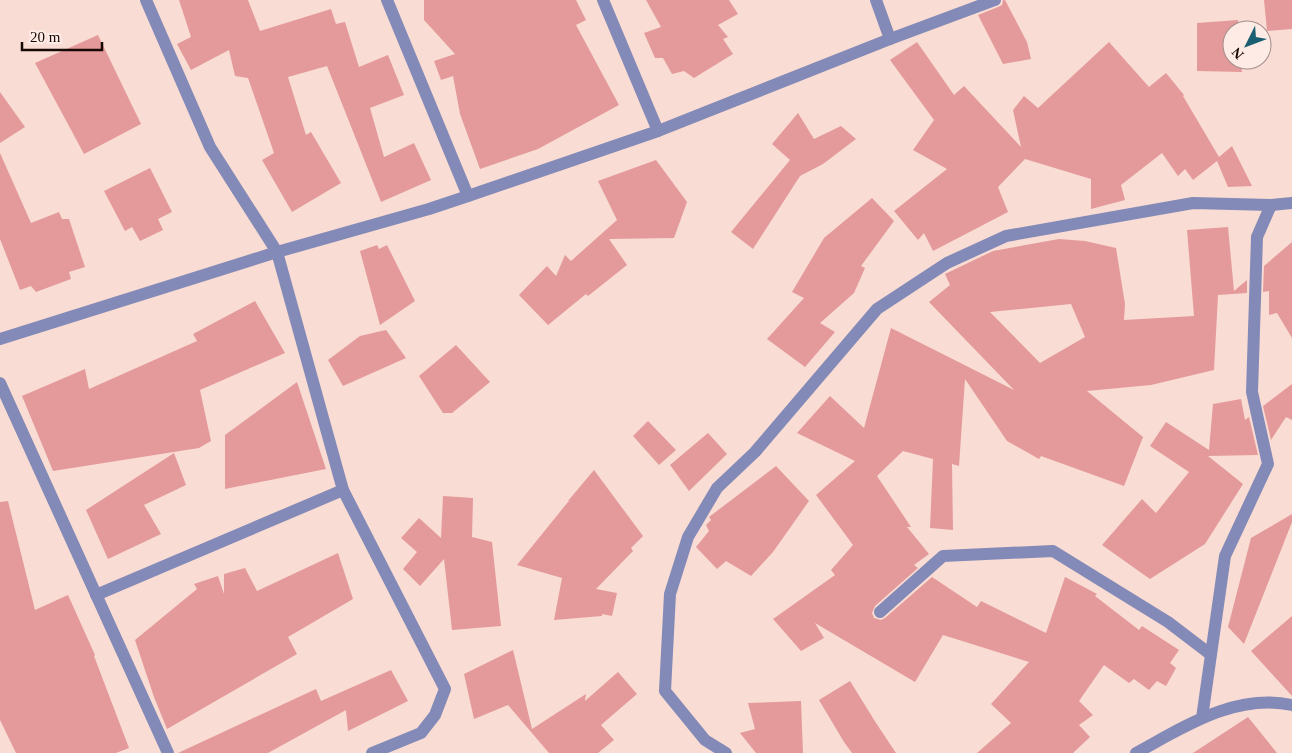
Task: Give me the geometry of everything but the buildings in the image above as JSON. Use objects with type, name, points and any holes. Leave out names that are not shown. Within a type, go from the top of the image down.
[{"type":"street","points":[[146,0],[210,147],[277,252],[343,490],[445,689],[435,715],[421,733],[372,753]]},
{"type":"street","points":[[387,0],[468,196]]},
{"type":"street","points":[[603,0],[658,131]]},
{"type":"street","points":[[876,0],[890,39]]},
{"type":"street","points":[[0,339],[277,252],[429,210],[658,131],[890,39],[995,0]]},
{"type":"street","points":[[726,753],[705,740],[665,691],[670,594],[688,538],[717,488],[755,452],[877,309],[947,263],[1006,236],[1193,203],[1292,204]]},
{"type":"street","points":[[1202,718],[1225,556],[1268,464],[1252,392],[1257,238],[1271,205]]},
{"type":"street","points":[[0,383],[168,753]]},
{"type":"street","points":[[96,595],[343,490]]},
{"type":"street","points":[[880,612],[943,556],[1053,551],[1168,622],[1210,654]]},
{"type":"street","points":[[1136,753],[1202,718],[1232,706],[1278,702],[1292,705]]}]
